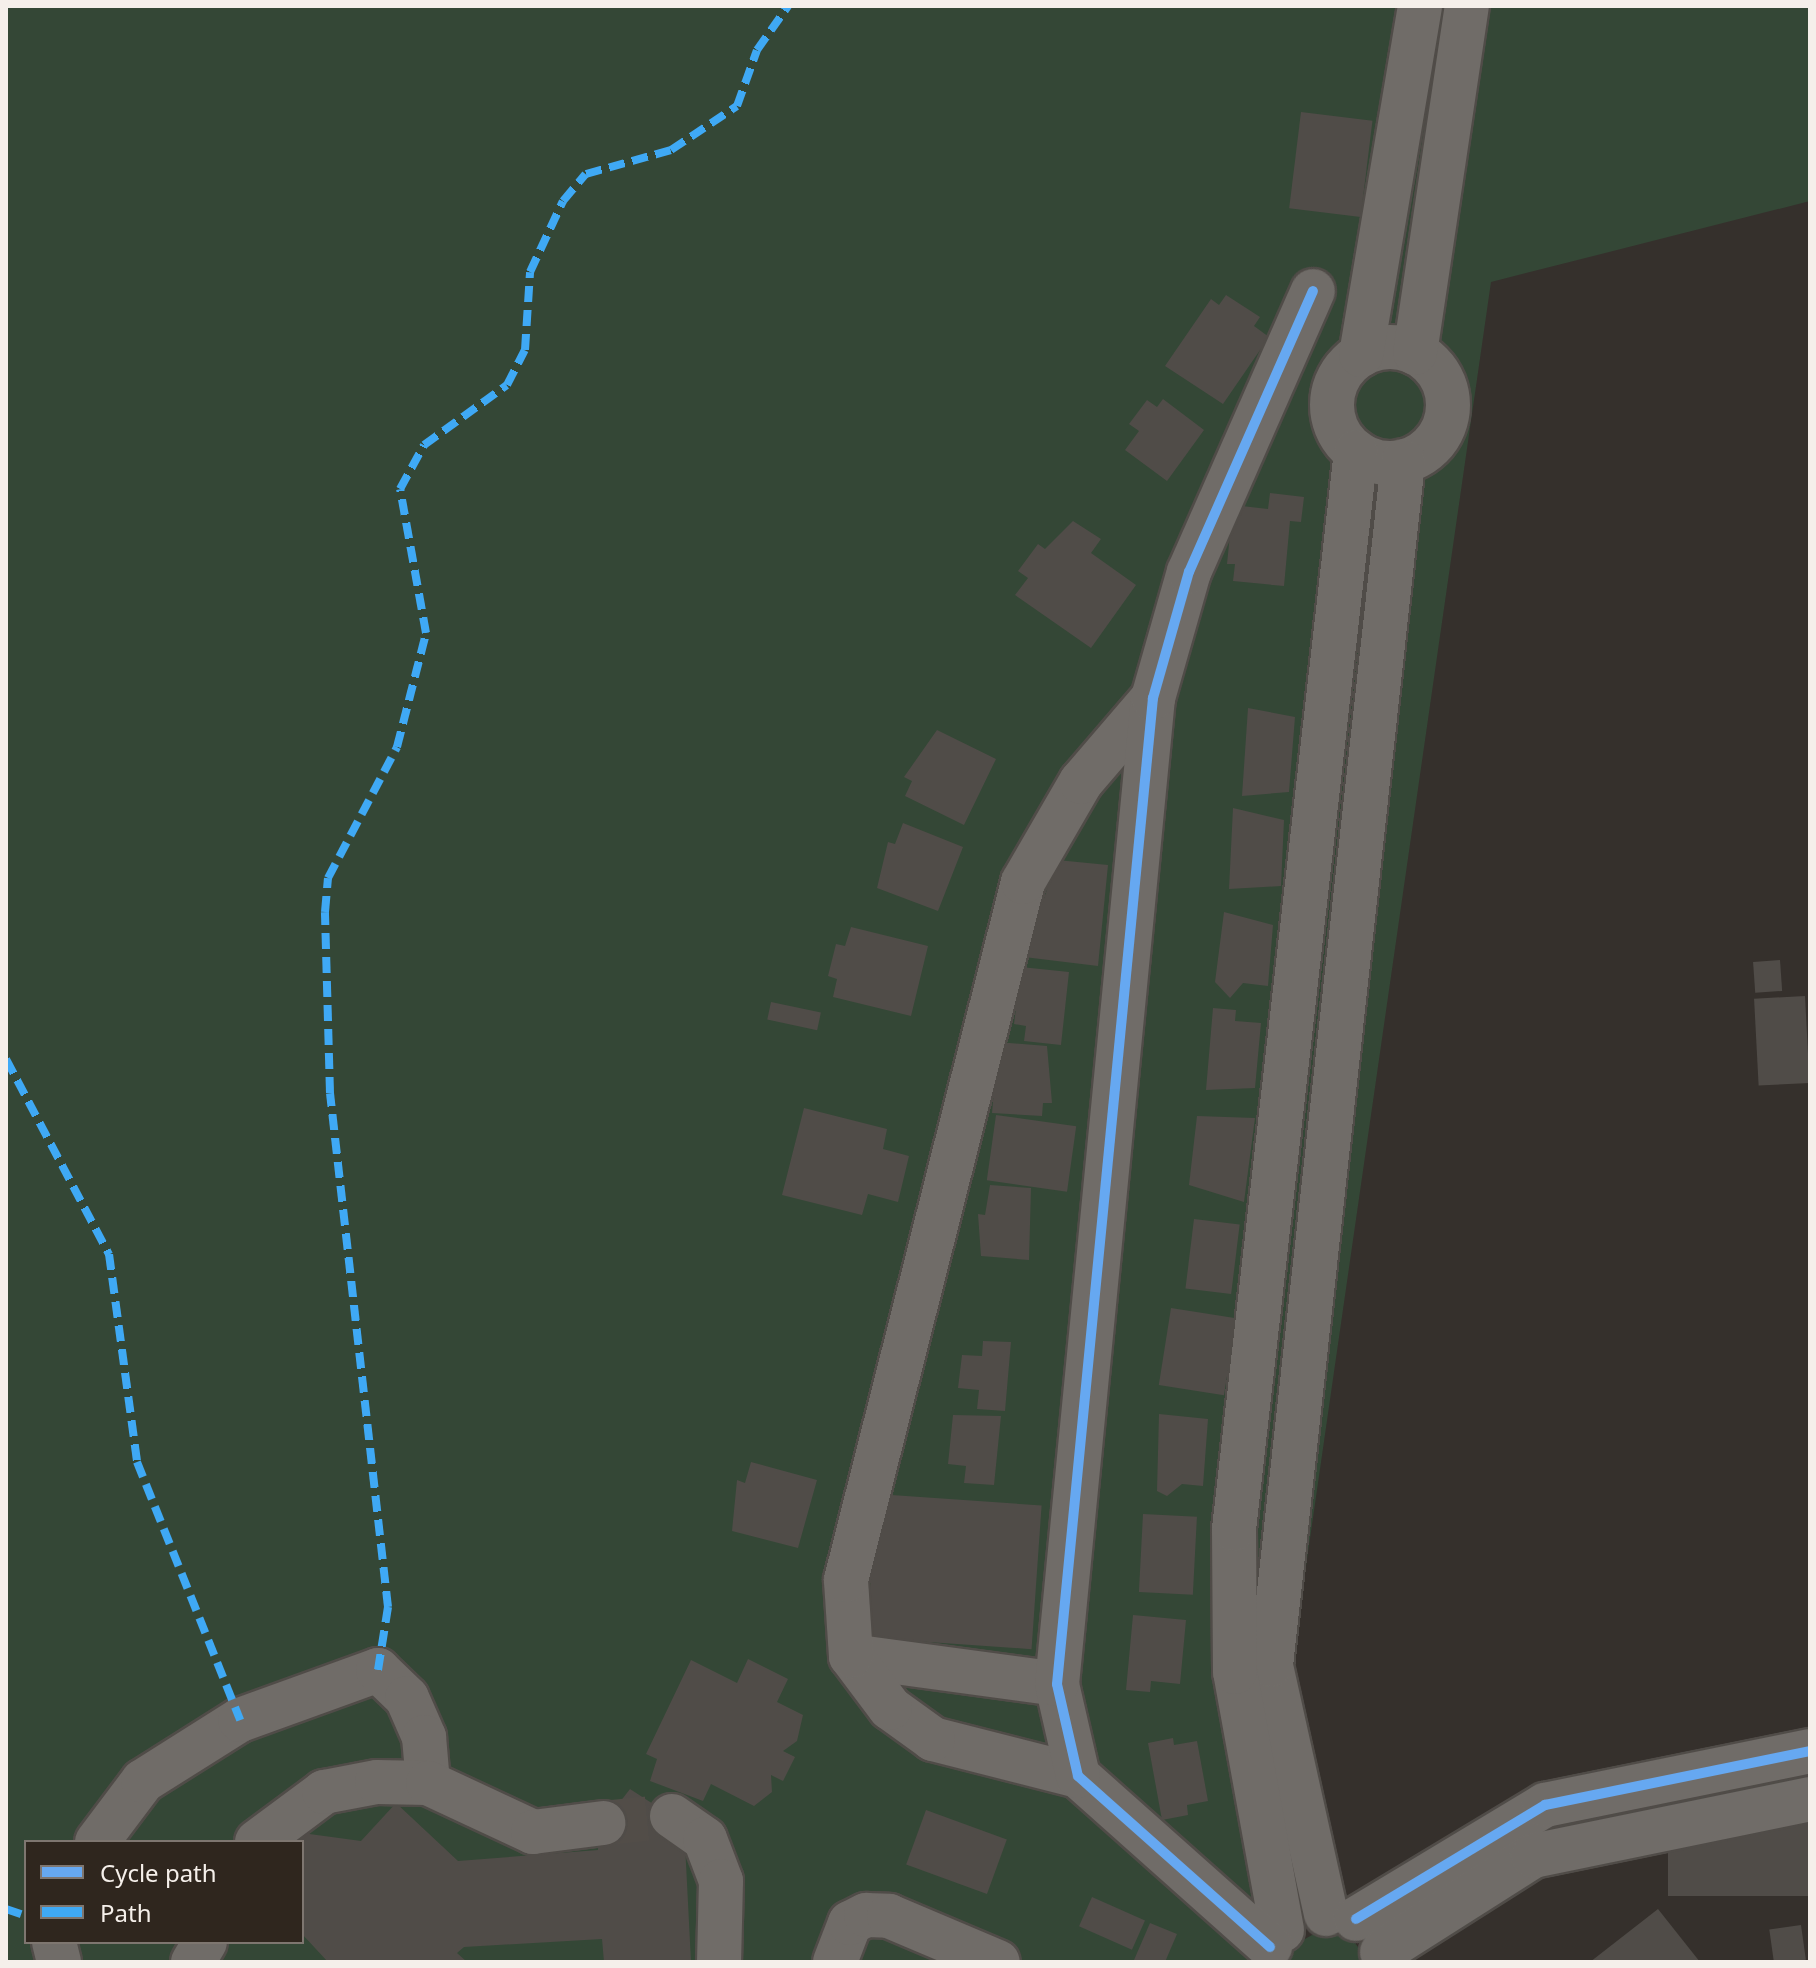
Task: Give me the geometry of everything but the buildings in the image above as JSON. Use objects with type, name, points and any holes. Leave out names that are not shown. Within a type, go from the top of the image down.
[{"type":"street","points":[[1361,355],[1397,348],[1415,353],[1441,377],[1448,412],[1433,443],[1403,461],[1356,452],[1338,430],[1332,402],[1341,376],[1361,355],[1420,6]]},
{"type":"street","points":[[1415,353],[1467,6]]},
{"type":"street","points":[[1078,1776],[1057,1684],[1153,698],[1189,572],[1313,291]]},
{"type":"street","points":[[1272,1946],[1235,1672],[1234,1529],[1356,452]]},
{"type":"street","points":[[1403,461],[1271,1665],[1341,1916],[1383,1957],[1533,1856],[1810,1799]]},
{"type":"street","points":[[1153,698],[1081,782],[1023,882],[846,1580],[851,1656],[890,1708],[933,1739],[1078,1776],[1272,1946]]},
{"type":"street","points":[[851,1656],[1057,1684]]},
{"type":"street","points":[[99,1840],[143,1781],[240,1720],[378,1670],[407,1698],[424,1737],[428,1783]]},
{"type":"street","points":[[1272,1946],[1341,1916],[1545,1805],[1810,1751]]},
{"type":"street","points":[[260,1840],[324,1792],[428,1783],[533,1832],[603,1823]]},
{"type":"street","points":[[672,1816],[705,1839],[721,1881],[719,1962]]},
{"type":"street","points":[[835,1962],[850,1923],[866,1915],[889,1916],[998,1962]]},
{"type":"street","points":[[193,1962],[204,1944]]},
{"type":"green space","points":[[6,6],[1810,6],[1810,201],[1491,282],[1249,1962],[6,1962]]},
{"type":"green space","points":[[1321,1930],[1349,1935],[1369,1962],[1287,1962],[1296,1944]]},
{"type":"tunnel","points":[[603,1823],[672,1816]]},
{"type":"marked path","points":[[378,1670],[388,1607],[330,1093],[325,912],[328,878],[397,747],[426,633],[400,489],[424,445],[507,385],[525,350],[530,272],[563,201],[586,174],[671,150],[737,106],[757,50],[788,6]]},
{"type":"marked path","points":[[6,1059],[109,1254],[137,1462],[240,1720]]},
{"type":"marked path","points":[[6,1909],[24,1915]]},
{"type":"cycle path","points":[[1270,1947],[1078,1776],[1057,1684],[1153,698],[1189,572],[1313,291]]},
{"type":"cycle path","points":[[1356,1919],[1545,1805],[1810,1751]]}]
